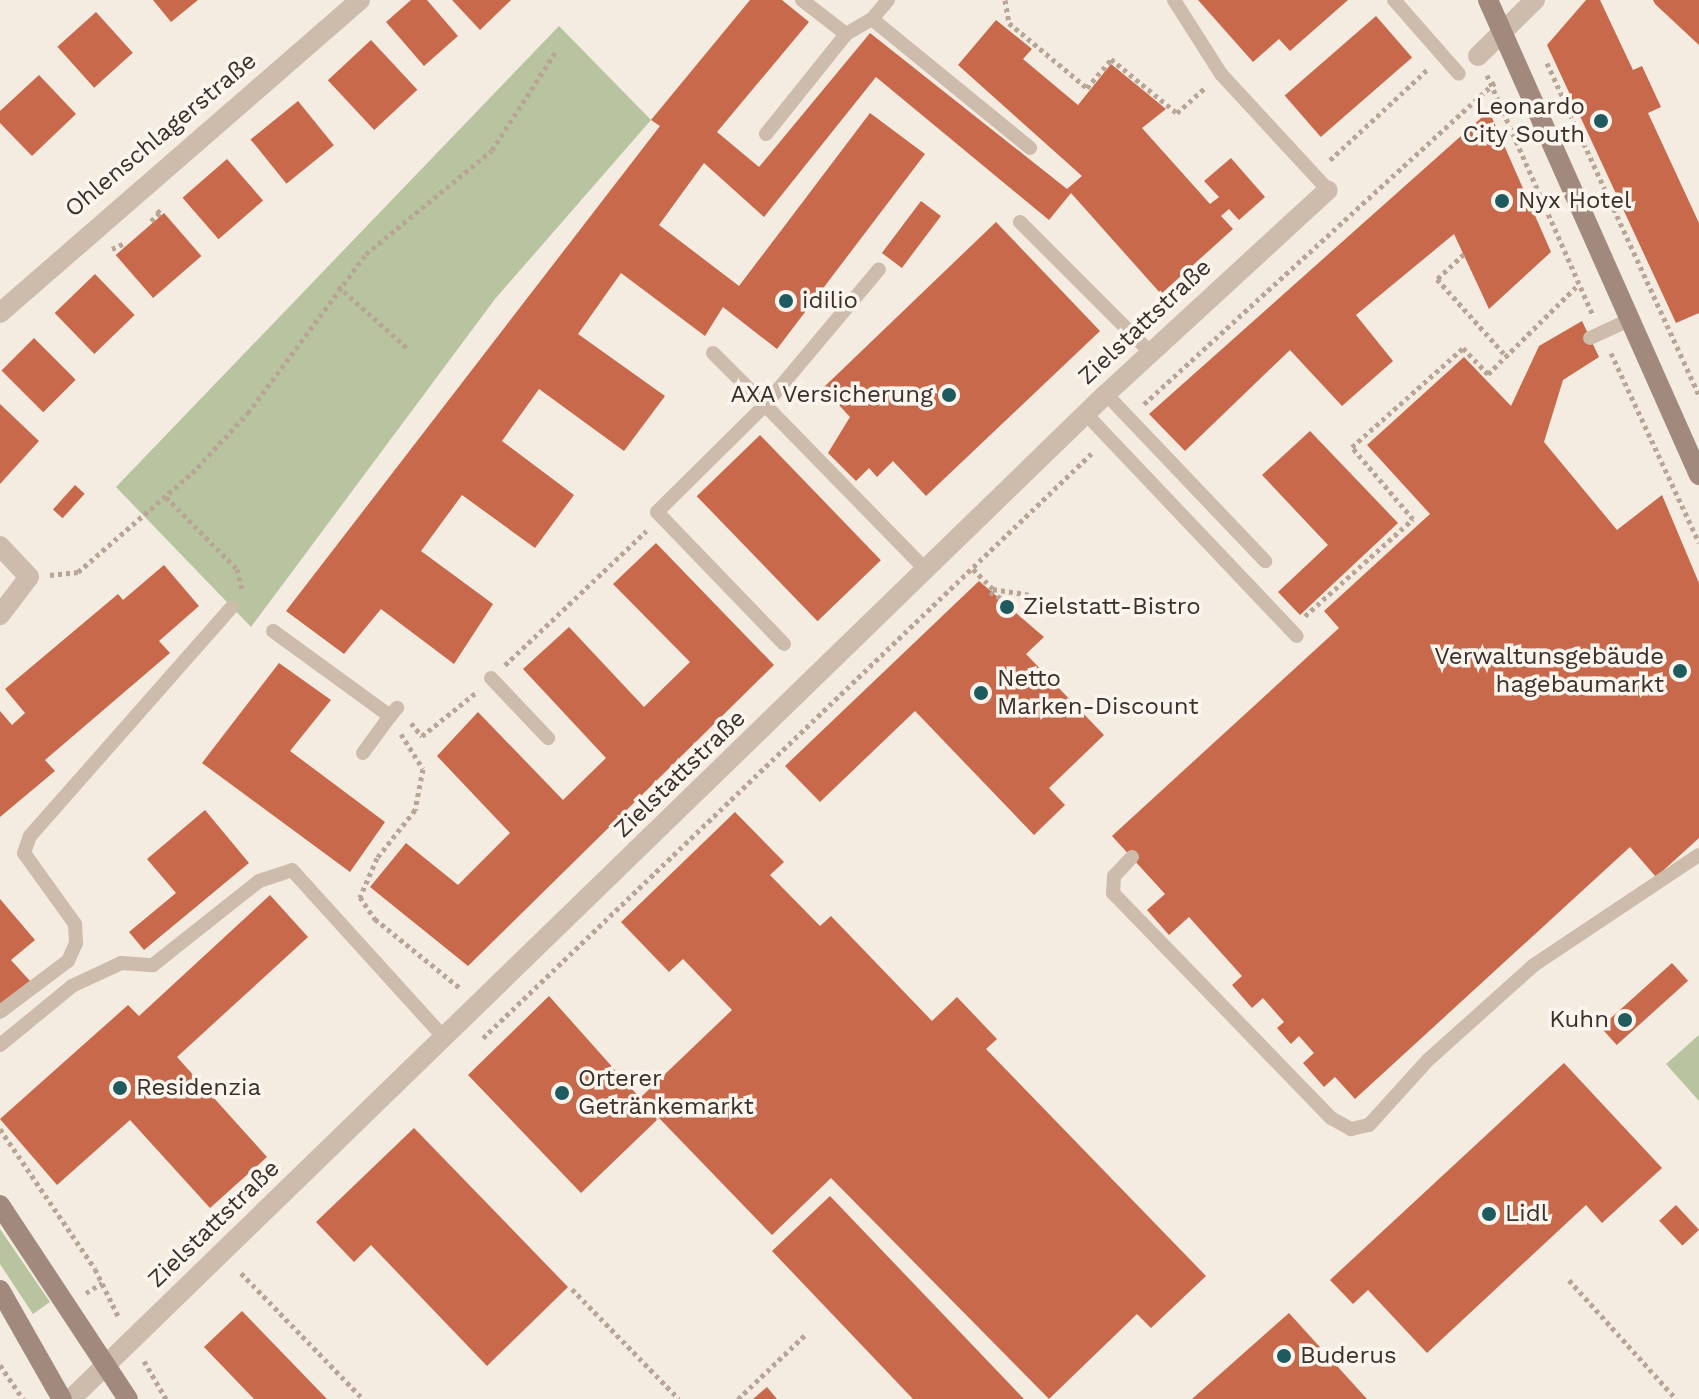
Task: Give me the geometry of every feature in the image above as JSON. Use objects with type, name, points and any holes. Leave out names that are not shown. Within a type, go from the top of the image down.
[{"type":"street","name":"Ohlenschlagerstraße","points":[[0,313],[360,0]]},
{"type":"street","points":[[1488,0],[1627,321],[1699,475]]},
{"type":"street","points":[[1478,56],[1535,0]]},
{"type":"street","name":"Zielstattstraße","points":[[71,1399],[480,1006],[1106,394],[1328,190]]},
{"type":"street","points":[[0,546],[29,577],[0,615]]},
{"type":"street","points":[[0,1205],[128,1399]]},
{"type":"street","points":[[0,1290],[62,1399]]},
{"type":"lane","points":[[802,0],[846,34]]},
{"type":"lane","points":[[766,134],[846,34],[872,19],[888,0]]},
{"type":"lane","points":[[1174,0],[1221,74],[1328,190]]},
{"type":"lane","points":[[1394,0],[1459,74]]},
{"type":"lane","points":[[872,19],[1030,148]]},
{"type":"lane","points":[[1020,222],[1150,352]]},
{"type":"lane","points":[[784,644],[657,512],[765,405],[879,269]]},
{"type":"lane","points":[[1590,338],[1627,321]]},
{"type":"lane","points":[[713,353],[926,570]]},
{"type":"lane","points":[[1106,394],[1265,561]]},
{"type":"lane","points":[[1086,414],[1293,633]]},
{"type":"lane","points":[[0,1012],[68,961],[76,943],[75,924],[24,853],[30,836],[232,607]]},
{"type":"lane","points":[[273,631],[394,712],[363,753]]},
{"type":"lane","points":[[491,678],[548,738]]},
{"type":"lane","points":[[1132,857],[1114,876],[1113,893],[1331,1118],[1351,1129],[1369,1125],[1428,1060],[1534,965],[1699,855]]},
{"type":"lane","points":[[0,1045],[72,986],[121,963],[153,965],[259,881],[292,870],[445,1039]]},
{"type":"path","points":[[1005,0],[1009,23],[1087,88],[1111,59],[1177,113],[1221,74]]},
{"type":"path","points":[[29,577],[78,572],[166,497],[248,413],[338,286],[492,150],[557,50]]},
{"type":"path","points":[[1543,54],[1699,395]]},
{"type":"path","points":[[1129,418],[1492,86]]},
{"type":"path","points":[[1519,181],[1529,176]]},
{"type":"path","points":[[1464,254],[1437,279],[1507,357]]},
{"type":"path","points":[[1293,633],[1413,519],[1352,447],[1463,348],[1488,374],[1579,284]]},
{"type":"path","points":[[338,286],[407,348]]},
{"type":"path","points":[[477,1044],[1108,437]]},
{"type":"path","points":[[166,497],[237,569],[243,587],[232,607]]},
{"type":"path","points":[[394,712],[422,736],[491,678],[662,517]]},
{"type":"path","points":[[973,569],[1002,599]]},
{"type":"path","points":[[991,590],[1029,595]]},
{"type":"path","points":[[394,712],[423,769],[415,810],[377,858],[360,897],[375,919],[480,1006]]},
{"type":"path","points":[[0,1129],[95,1269],[120,1320]]},
{"type":"path","points":[[230,1283],[250,1264]]},
{"type":"path","points":[[241,1273],[363,1399]]},
{"type":"path","points":[[1569,1280],[1676,1399]]},
{"type":"path","points":[[572,1289],[679,1399]]},
{"type":"path","points":[[738,1399],[807,1333]]},
{"type":"path","points":[[152,1358],[146,1364],[166,1399]]},
{"type":"path","points":[[0,1365],[23,1399]]},
{"type":"green space","points":[[559,26],[651,120],[495,299],[251,627],[116,487]]},
{"type":"green space","points":[[1699,1035],[1699,1101],[1666,1064]]},
{"type":"green space","points":[[0,1229],[50,1302],[33,1314],[0,1264]]},
{"type":"building","points":[[153,0],[198,0],[171,22]]},
{"type":"building","points":[[411,0],[427,0],[458,36],[424,66],[386,22]]},
{"type":"building","points":[[452,0],[511,0],[480,30]]},
{"type":"building","points":[[750,0],[782,0],[809,22],[717,132],[759,167],[870,33],[1067,189],[1082,176],[958,65],[996,20],[1032,49],[1023,59],[1078,105],[1111,64],[1166,109],[1142,128],[1210,204],[1219,197],[1204,181],[1231,158],[1265,197],[1239,220],[1229,209],[1221,216],[1233,229],[1161,294],[1071,193],[1049,220],[876,77],[764,217],[704,163],[659,225],[739,286],[870,113],[925,154],[777,349],[723,307],[705,336],[621,273],[578,334],[665,396],[624,451],[539,389],[502,441],[574,495],[535,548],[462,495],[421,551],[493,604],[454,664],[381,609],[344,654],[286,611],[660,126],[651,120]]},
{"type":"building","points":[[1198,0],[1348,0],[1290,51],[1279,39],[1253,62]]},
{"type":"building","points":[[1586,0],[1600,0],[1633,70],[1642,66],[1661,107],[1648,113],[1699,223],[1699,313],[1676,323],[1547,45]]},
{"type":"building","points":[[1653,0],[1699,0],[1699,45],[1655,4]]},
{"type":"building","points":[[96,12],[133,53],[94,88],[57,47]]},
{"type":"building","points":[[1376,16],[1412,58],[1321,137],[1285,95]]},
{"type":"building","points":[[371,40],[417,90],[374,130],[328,80]]},
{"type":"building","points":[[39,75],[76,114],[32,156],[0,123],[0,111]]},
{"type":"building","points":[[298,101],[334,145],[286,184],[251,139]]},
{"type":"building","points":[[1489,111],[1551,252],[1489,309],[1454,234],[1356,315],[1393,361],[1342,406],[1290,350],[1185,451],[1149,414]]},
{"type":"building","points":[[227,159],[263,201],[219,239],[182,198]]},
{"type":"building","points":[[921,201],[941,216],[902,268],[882,253]]},
{"type":"building","points":[[164,213],[201,256],[153,298],[116,255]]},
{"type":"building","points":[[996,222],[1100,331],[926,496],[893,461],[877,477],[869,468],[856,481],[828,453],[850,417],[823,388]]},
{"type":"building","points":[[95,274],[135,315],[94,354],[55,313]]},
{"type":"building","points":[[1582,321],[1599,357],[1563,380],[1544,442],[1617,530],[1662,495],[1699,583],[1699,838],[1656,877],[1630,847],[1355,1099],[1335,1077],[1324,1087],[1303,1063],[1314,1053],[1299,1036],[1291,1044],[1277,1028],[1284,1022],[1263,998],[1252,1008],[1232,985],[1242,976],[1189,917],[1169,935],[1147,910],[1165,894],[1112,836],[1339,628],[1324,611],[1430,514],[1367,445],[1464,357],[1511,406],[1539,346]]},
{"type":"building","points":[[34,338],[76,380],[43,412],[1,371]]},
{"type":"building","points":[[0,404],[39,441],[0,484]]},
{"type":"building","points":[[1310,431],[1398,523],[1300,615],[1278,592],[1328,545],[1262,475]]},
{"type":"building","points":[[760,435],[881,560],[818,621],[697,496]]},
{"type":"building","points":[[75,485],[85,494],[63,518],[53,510]]},
{"type":"building","points":[[656,543],[774,665],[468,966],[370,887],[406,843],[458,885],[510,833],[437,756],[478,712],[563,800],[606,758],[523,669],[569,627],[644,707],[690,662],[613,584]]},
{"type":"building","points":[[164,565],[199,606],[159,641],[170,653],[45,760],[55,771],[0,817],[0,711],[12,725],[25,713],[5,689],[118,594],[123,600]]},
{"type":"building","name":"Netto Marken-Discount","points":[[979,581],[1044,637],[1026,654],[1104,735],[1049,788],[1065,805],[1034,835],[915,711],[820,802],[785,766]]},
{"type":"building","points":[[279,663],[331,700],[290,751],[385,822],[350,872],[202,763]]},
{"type":"building","points":[[205,810],[249,863],[144,950],[129,932],[176,893],[147,859]]},
{"type":"building","points":[[735,812],[784,862],[770,875],[820,926],[831,916],[932,1021],[957,997],[997,1039],[986,1049],[1206,1276],[1151,1328],[1137,1314],[1049,1399],[831,1178],[772,1235],[659,1118],[581,1193],[468,1075],[549,996],[640,1098],[732,1010],[683,959],[669,972],[621,922]]},
{"type":"building","name":"Residenzia","points":[[270,895],[308,937],[177,1057],[267,1157],[210,1208],[130,1120],[57,1185],[0,1119],[128,1005],[139,1016]]},
{"type":"building","points":[[0,899],[35,940],[11,960],[30,981],[0,1004]]},
{"type":"building","points":[[1672,963],[1688,981],[1617,1045],[1601,1027]]},
{"type":"building","name":"Lidl","points":[[1564,1063],[1662,1168],[1602,1223],[1586,1205],[1427,1353],[1368,1290],[1353,1304],[1330,1280]]},
{"type":"building","points":[[414,1128],[568,1287],[487,1366],[371,1245],[354,1262],[316,1222]]},
{"type":"building","points":[[830,1196],[1024,1399],[913,1399],[772,1251]]},
{"type":"building","points":[[1676,1205],[1699,1230],[1682,1246],[1659,1221]]},
{"type":"building","points":[[242,1311],[327,1399],[254,1399],[204,1347]]},
{"type":"building","name":"Buderus","points":[[1289,1313],[1367,1399],[1192,1399]]},
{"type":"building","points":[[767,1387],[777,1399],[753,1399]]},
{"type":"place","name":"Leonardo City South","points":[[1601,121]]},
{"type":"place","name":"Nyx Hotel","points":[[1502,201]]},
{"type":"place","name":"idilio","points":[[786,301]]},
{"type":"place","name":"AXA Versicherung","points":[[949,395]]},
{"type":"place","name":"Zielstatt-Bistro","points":[[1007,607]]},
{"type":"place","name":"Verwaltunsgebäude hagebaumarkt","points":[[1680,671]]},
{"type":"place","name":"Netto Marken-Discount","points":[[981,693]]},
{"type":"place","name":"Kuhn","points":[[1625,1020]]},
{"type":"place","name":"Residenzia","points":[[120,1088]]},
{"type":"place","name":"Orterer Getränkemarkt","points":[[562,1093]]},
{"type":"place","name":"Lidl","points":[[1489,1214]]},
{"type":"place","name":"Buderus","points":[[1284,1356]]}]
